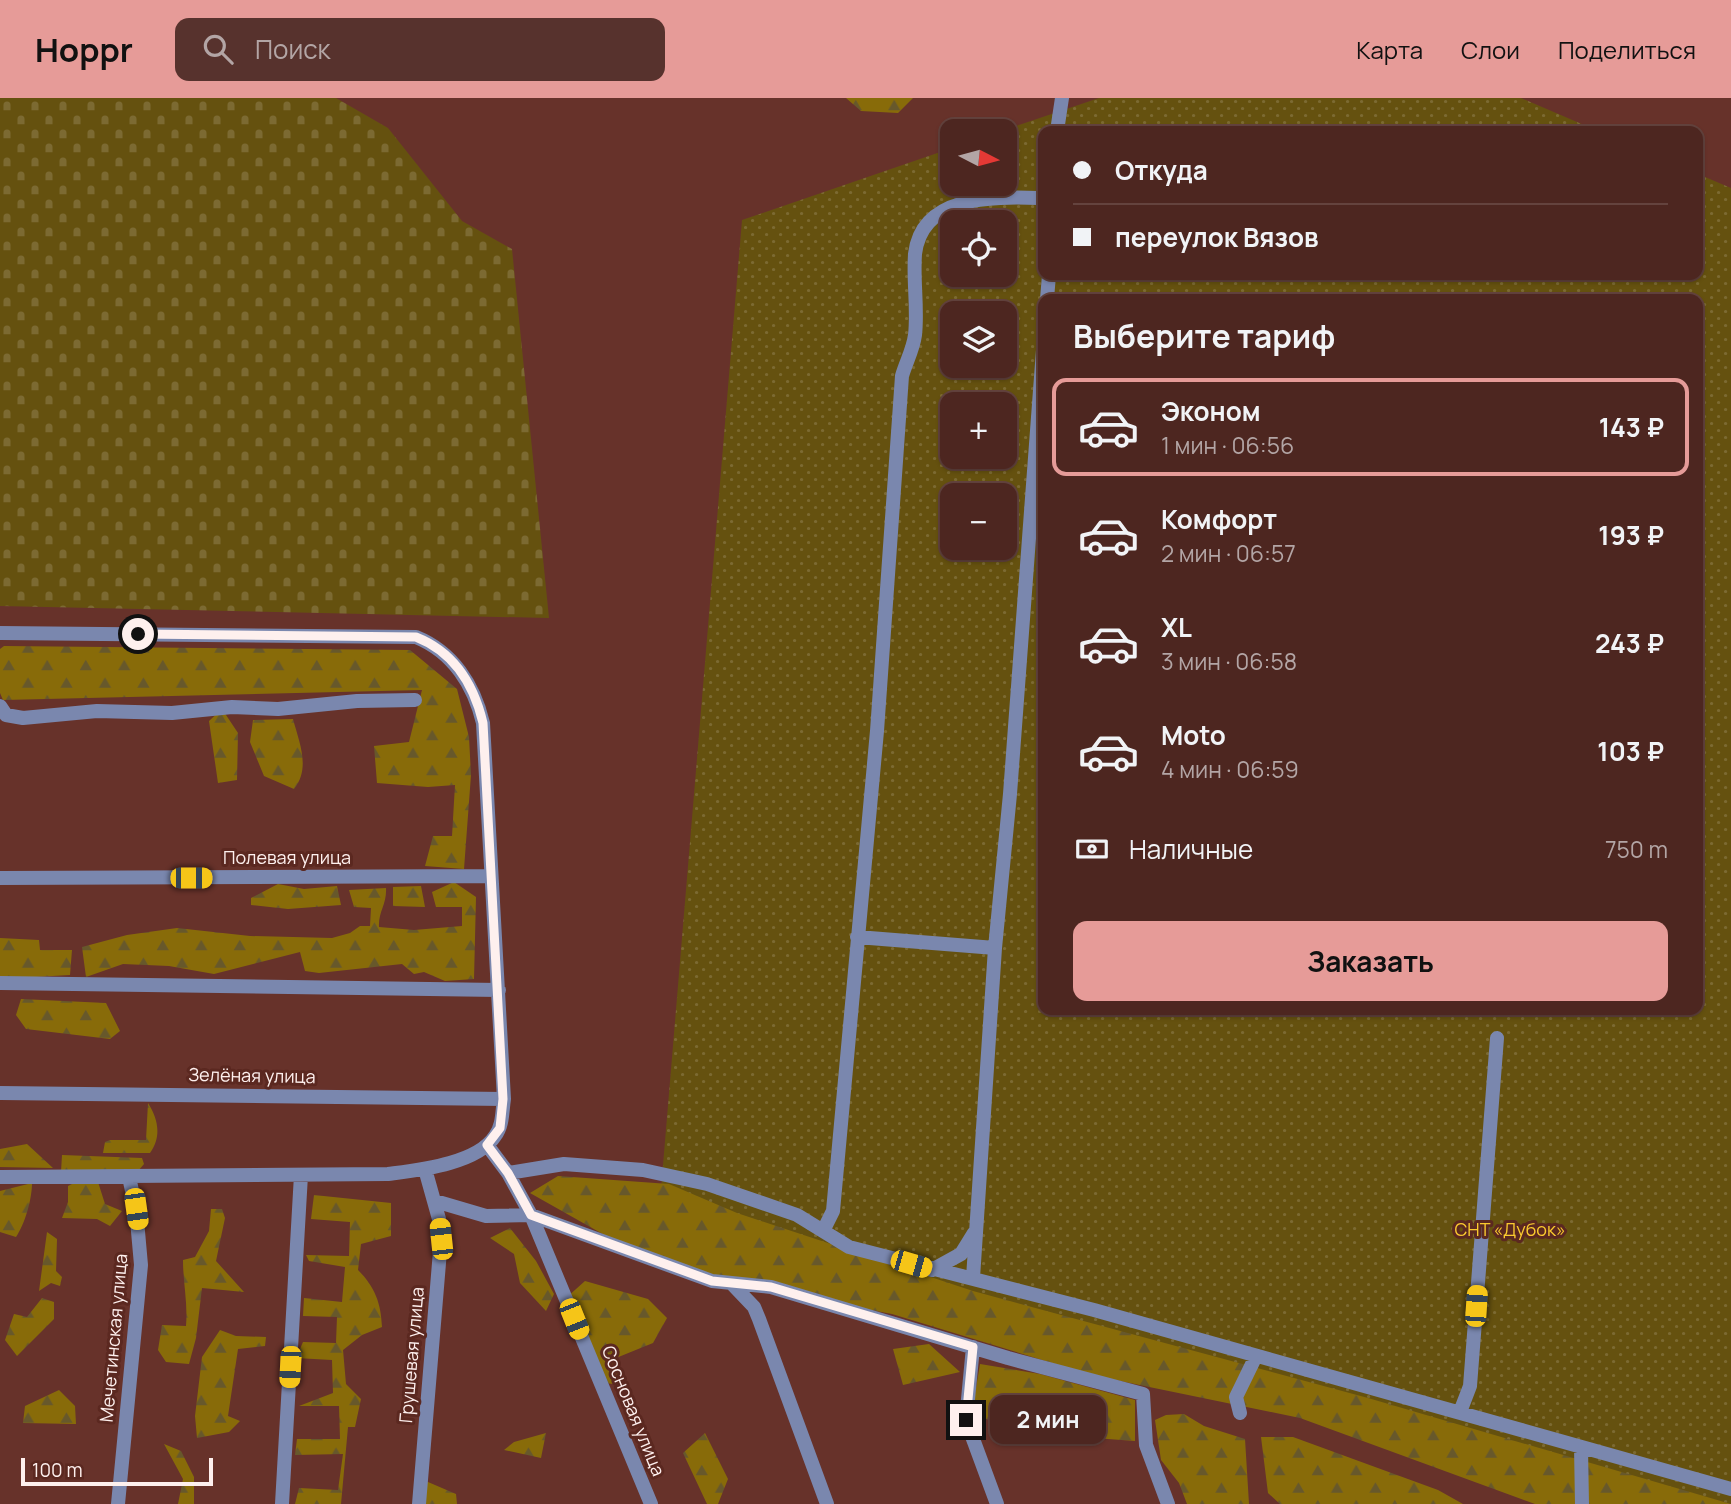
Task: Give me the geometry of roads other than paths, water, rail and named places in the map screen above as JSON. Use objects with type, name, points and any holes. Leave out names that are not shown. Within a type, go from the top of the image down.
[{"type":"street","points":[[1059,126],[1062,98]]},
{"type":"street","points":[[824,1230],[833,1211],[876,743],[902,376],[915,333],[915,254],[920,235],[929,220],[942,210],[997,197],[1038,198]]},
{"type":"street","points":[[973,1278],[995,948],[1010,794],[1038,418]]},
{"type":"street","points":[[0,633],[397,636],[416,637],[434,644],[463,674],[479,706],[483,723],[503,1099],[500,1128],[487,1145],[476,1152],[425,1170],[301,1175],[0,1177]]},
{"type":"street","points":[[0,706],[6,715],[23,718],[97,711],[172,713],[232,707],[278,709],[357,701],[415,700]]},
{"type":"street","name":"Полевая улица","points":[[0,878],[491,876]]},
{"type":"street","points":[[857,936],[995,948]]},
{"type":"street","points":[[0,983],[499,990]]},
{"type":"street","points":[[1460,1412],[1470,1386],[1497,1038]]},
{"type":"street","name":"Зелёная улица","points":[[0,1093],[503,1099]]},
{"type":"street","name":"Сосновая улица","points":[[487,1145],[508,1173],[531,1215],[651,1504]]},
{"type":"street","points":[[508,1173],[564,1164],[675,1176],[762,1201],[824,1230],[849,1247],[932,1270],[973,1278],[1731,1489]]},
{"type":"street","name":"Грушевая улица","points":[[419,1504],[441,1239],[435,1201],[425,1170]]},
{"type":"street","points":[[282,1504],[301,1175]]},
{"type":"street","name":"Мечетинская улица","points":[[118,1504],[141,1265],[138,1219],[129,1177]]},
{"type":"street","points":[[435,1201],[486,1216],[531,1215],[712,1281],[771,1287],[1143,1394],[1146,1445],[1168,1504]]},
{"type":"street","points":[[932,1270],[961,1254],[975,1231]]},
{"type":"street","points":[[733,1285],[754,1307],[827,1504]]},
{"type":"street","points":[[973,1347],[966,1420],[998,1504]]},
{"type":"street","points":[[1240,1413],[1236,1397],[1256,1356]]},
{"type":"street","points":[[1581,1447],[1582,1504]]},
{"type":"park label","name":"СНТ «Дубок»","points":[[1510,1230]]}]
